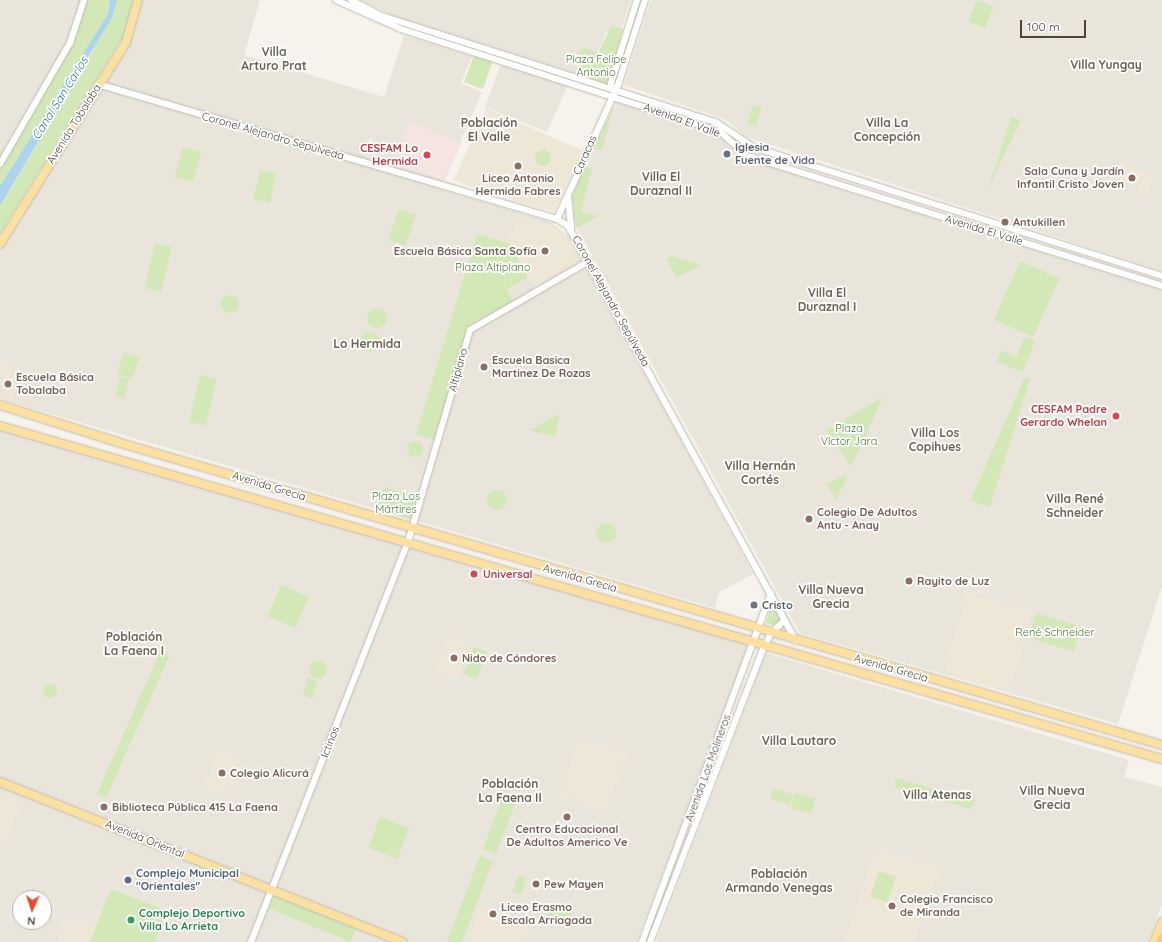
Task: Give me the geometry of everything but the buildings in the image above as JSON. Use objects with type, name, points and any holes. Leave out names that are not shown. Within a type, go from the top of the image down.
[{"type":"highway","points":[[1160,942],[1162,938]]},
{"type":"main road","name":"Avenida Tobalaba","points":[[0,244],[130,34],[138,0]]},
{"type":"main road","name":"Avenida Grecia","points":[[0,405],[412,529],[1162,745]]},
{"type":"main road","name":"Avenida Grecia","points":[[0,426],[1162,759]]},
{"type":"main road","name":"Avenida Oriental","points":[[0,782],[402,942]]},
{"type":"main road","points":[[1154,942],[1162,922]]},
{"type":"street","points":[[0,164],[70,43],[84,0]]},
{"type":"street","name":"Avenida El Valle","points":[[336,0],[401,29],[720,125],[753,147],[1162,276]]},
{"type":"street","name":"Avenida El Valle","points":[[351,0],[402,22],[719,131],[748,156],[1162,286]]},
{"type":"street","name":"Caracas","points":[[612,93],[611,82],[637,0]]},
{"type":"street","name":"Caracas","points":[[557,219],[612,93],[618,85],[645,0]]},
{"type":"street","points":[[401,29],[402,22]]},
{"type":"street","name":"Coronel Alejandro Sepúlveda","points":[[98,84],[557,219],[571,229],[796,640]]},
{"type":"street","points":[[863,192],[866,183]]},
{"type":"street","points":[[568,193],[571,229]]},
{"type":"street","name":"Altiplano","points":[[408,542],[471,328],[589,261]]},
{"type":"street","name":"Ictinos","points":[[251,942],[408,542]]},
{"type":"street","name":"Avenida Los Molineros","points":[[642,942],[754,643],[771,593]]},
{"type":"street","name":"Avenida Los Molineros","points":[[650,942],[764,646],[771,633],[786,620]]},
{"type":"shaded area","points":[[0,0],[87,0],[69,49],[0,168]]},
{"type":"shaded area","points":[[142,0],[260,0],[244,55],[384,97],[404,35],[472,56],[461,83],[482,92],[440,189],[551,222],[573,240],[753,574],[719,592],[715,608],[0,399],[0,251],[135,29]]},
{"type":"shaded area","points":[[361,0],[631,0],[619,35],[607,31],[587,77],[393,16]]},
{"type":"shaded area","points":[[651,0],[1162,0],[1162,271],[747,137],[725,119],[624,85]]},
{"type":"shaded area","points":[[501,65],[568,85],[547,132],[485,107]]},
{"type":"shaded area","points":[[617,100],[721,134],[746,159],[1162,290],[1162,586],[1118,724],[800,633],[576,226],[573,214],[577,190]]},
{"type":"shaded area","name":"Liceo Antonio Hermida Fabres","points":[[486,108],[583,151],[554,212],[513,200],[482,184],[476,189],[454,180]]},
{"type":"shaded area","name":"CESFAM Lo Hermida","points":[[409,121],[461,144],[445,180],[395,166]]},
{"type":"shaded area","name":"Sala Cuna y Jardín Infantil Cristo Joven","points":[[1120,161],[1153,175],[1147,197],[1137,194],[1139,187],[1122,181],[1119,189],[1109,186]]},
{"type":"shaded area","name":"Escuela Básica Santa Sofía","points":[[518,215],[563,231],[580,262],[535,287],[509,241]]},
{"type":"shaded area","name":"Escuela Básica Tobalaba","points":[[0,358],[20,369],[11,403],[0,399]]},
{"type":"shaded area","points":[[0,430],[749,645],[637,942],[0,942]]},
{"type":"shaded area","points":[[967,594],[1032,613],[1009,693],[944,674]]},
{"type":"shaded area","name":"Nido de Cóndores","points":[[450,637],[471,646],[457,680],[436,671]]},
{"type":"shaded area","points":[[766,653],[1129,760],[1124,777],[1162,787],[1162,903],[1148,942],[656,942]]},
{"type":"shaded area","points":[[580,738],[627,756],[605,812],[558,794]]},
{"type":"shaded area","name":"Colegio Alicurá","points":[[218,752],[240,761],[227,794],[205,785]]},
{"type":"shaded area","points":[[0,792],[22,801],[1,852],[0,852]]},
{"type":"shaded area","name":"Colegio Francisco de Miranda","points":[[876,848],[940,870],[914,942],[844,942]]},
{"type":"shaded area","name":"Liceo Erasmo Escala Arriagada","points":[[483,904],[532,924],[524,942],[467,942]]},
{"type":"shaded area","points":[[65,918],[96,928],[90,942],[56,942]]},
{"type":"green space","points":[[87,0],[110,0],[108,14],[0,186],[0,168],[69,49]]},
{"type":"green space","points":[[117,0],[134,0],[122,39],[0,234],[0,206],[91,54]]},
{"type":"green space","points":[[977,0],[994,7],[985,28],[968,21]]},
{"type":"green space","name":"Plaza Felipe Antonio","points":[[611,26],[623,29],[607,85],[577,74],[581,47],[598,53]]},
{"type":"green space","points":[[474,55],[493,62],[483,89],[464,82]]},
{"type":"green space","points":[[614,105],[602,151],[594,149]]},
{"type":"green space","points":[[753,105],[762,108],[755,127],[747,124]]},
{"type":"green space","points":[[1011,117],[1021,120],[988,189]]},
{"type":"green space","points":[[183,147],[201,152],[193,182],[174,177]]},
{"type":"green space","points":[[540,150],[546,150],[551,155],[549,164],[546,166],[540,166],[535,161],[535,155]]},
{"type":"green space","points":[[585,166],[592,169],[581,211],[599,216],[577,228],[572,196]]},
{"type":"green space","points":[[260,170],[277,174],[270,203],[253,199]]},
{"type":"green space","points":[[399,209],[416,215],[405,246],[388,240]]},
{"type":"green space","name":"Plaza Altiplano","points":[[477,234],[510,244],[528,278],[507,289],[513,301],[469,325],[435,440],[416,434]]},
{"type":"green space","points":[[155,243],[172,247],[161,292],[145,288]]},
{"type":"green space","points":[[672,256],[701,265],[676,278],[667,259]]},
{"type":"green space","points":[[1020,261],[1059,278],[1033,337],[994,319]]},
{"type":"green space","points":[[230,295],[236,298],[239,304],[236,310],[230,313],[224,310],[221,304],[224,298]]},
{"type":"green space","points":[[377,308],[384,311],[387,318],[384,325],[377,328],[370,325],[367,318],[370,311]]},
{"type":"green space","points":[[370,332],[377,335],[380,342],[377,349],[370,352],[363,349],[360,342],[363,335]]},
{"type":"green space","points":[[1025,337],[1035,341],[1023,372],[997,362],[1001,351],[1016,357]]},
{"type":"green space","points":[[124,353],[139,358],[132,379],[117,374]]},
{"type":"green space","points":[[200,375],[217,379],[206,426],[189,422]]},
{"type":"green space","points":[[120,377],[129,379],[124,399],[116,396]]},
{"type":"green space","points":[[1025,377],[1030,379],[990,507],[970,501]]},
{"type":"green space","name":"Plaza Víctor Jara","points":[[883,397],[851,467],[826,430]]},
{"type":"green space","points":[[560,414],[555,437],[529,430]]},
{"type":"green space","points":[[415,441],[421,443],[423,449],[421,455],[415,457],[409,455],[407,449],[409,443]]},
{"type":"green space","points":[[848,473],[836,501],[827,484]]},
{"type":"green space","name":"Plaza Los Mártires","points":[[384,487],[419,497],[412,520],[377,510]]},
{"type":"green space","points":[[497,490],[504,493],[507,500],[504,507],[497,510],[490,507],[487,500],[490,493]]},
{"type":"green space","points":[[606,523],[613,526],[616,533],[613,540],[606,543],[599,540],[596,533],[599,526]]},
{"type":"green space","points":[[281,585],[309,597],[295,628],[268,616]]},
{"type":"green space","points":[[772,602],[788,630],[766,623]]},
{"type":"green space","name":"René Schneider","points":[[1036,613],[1081,627],[1073,652],[1028,638]]},
{"type":"green space","points":[[474,647],[487,652],[477,679],[464,674]]},
{"type":"green space","points":[[160,652],[169,656],[106,799],[97,795]]},
{"type":"green space","points":[[318,661],[324,664],[327,670],[324,676],[318,679],[312,676],[309,670],[312,664]]},
{"type":"green space","points":[[308,678],[318,681],[312,698],[303,695]]},
{"type":"green space","points":[[47,684],[53,684],[57,688],[57,694],[53,698],[47,698],[43,694],[43,688]]},
{"type":"green space","points":[[896,778],[975,800],[970,809],[894,786]]},
{"type":"green space","points":[[773,788],[793,794],[790,805],[770,799]]},
{"type":"green space","points":[[505,791],[518,796],[496,854],[483,849]]},
{"type":"green space","points":[[795,793],[815,798],[812,814],[791,809]]},
{"type":"green space","points":[[380,817],[409,828],[397,859],[368,848]]},
{"type":"green space","points":[[480,856],[493,861],[462,942],[447,942]]},
{"type":"green space","points":[[879,871],[896,877],[887,902],[870,897]]},
{"type":"green space","points":[[518,875],[527,878],[521,895],[512,892]]},
{"type":"green space","name":"Complejo Deportivo Villa Lo Arrieta","points":[[111,889],[167,911],[155,942],[90,942]]},
{"type":"green space","points":[[275,894],[357,927],[351,942],[269,909]]},
{"type":"green space","points":[[551,905],[573,913],[567,928],[546,920]]},
{"type":"water","name":"Canal San Carlos","points":[[110,0],[117,0],[112,17],[0,206],[0,186],[108,14]]},
{"type":"place","name":"Iglesia Fuente de Vida","points":[[727,154]]},
{"type":"place","name":"CESFAM Lo Hermida","points":[[427,155]]},
{"type":"place","name":"Liceo Antonio Hermida Fabres","points":[[518,166]]},
{"type":"place","name":"Sala Cuna y Jardín Infantil Cristo Joven","points":[[1132,178]]},
{"type":"place","name":"Antukillen","points":[[1005,222]]},
{"type":"place","name":"Escuela Básica Santa Sofía","points":[[545,251]]},
{"type":"place","name":"Escuela Basica Martinez De Rozas","points":[[484,367]]},
{"type":"place","name":"Escuela Básica Tobalaba","points":[[8,384]]},
{"type":"place","name":"CESFAM Padre Gerardo Whelan","points":[[1116,416]]},
{"type":"place","name":"Colegio De Adultos Antu - Anay","points":[[809,519]]},
{"type":"place","name":"Universal","points":[[474,574]]},
{"type":"place","name":"Rayito de Luz","points":[[909,581]]},
{"type":"place","name":"Cristo","points":[[754,605]]},
{"type":"place","name":"Nido de Cóndores","points":[[454,658]]},
{"type":"place","name":"Colegio Alicurá","points":[[222,773]]},
{"type":"place","name":"Biblioteca Pública 415 La Faena","points":[[104,807]]},
{"type":"place","name":"Centro Educacional De Adultos Americo Ve","points":[[567,817]]},
{"type":"place","name":"Complejo Municipal \"Orientales\"","points":[[128,880]]},
{"type":"place","name":"Pew Mayen","points":[[536,884]]},
{"type":"place","name":"Colegio Francisco de Miranda","points":[[892,906]]},
{"type":"place","name":"Liceo Erasmo Escala Arriagada","points":[[493,914]]},
{"type":"place","name":"Complejo Deportivo Villa Lo Arrieta","points":[[131,920]]},
{"type":"district","name":"Villa Arturo Prat","points":[[274,59]]},
{"type":"district","name":"Villa Yungay","points":[[1106,65]]},
{"type":"district","name":"Población El Valle","points":[[489,130]]},
{"type":"district","name":"Villa La Concepción","points":[[887,130]]},
{"type":"district","name":"Villa El Duraznal II","points":[[661,184]]},
{"type":"district","name":"Villa El Duraznal I","points":[[827,300]]},
{"type":"district","name":"Lo Hermida","points":[[367,344]]},
{"type":"district","name":"Villa Los Copihues","points":[[935,440]]},
{"type":"district","name":"Villa Hernán Cortés","points":[[760,473]]},
{"type":"district","name":"Villa René Schneider","points":[[1075,506]]},
{"type":"district","name":"Villa Nueva Grecia","points":[[831,597]]},
{"type":"district","name":"Población La Faena I","points":[[134,644]]},
{"type":"district","name":"Villa Lautaro","points":[[799,741]]},
{"type":"district","name":"Población La Faena II","points":[[510,791]]},
{"type":"district","name":"Villa Atenas","points":[[937,795]]},
{"type":"district","name":"Villa Nueva Grecia","points":[[1052,798]]},
{"type":"district","name":"Población Armando Venegas","points":[[779,881]]}]
